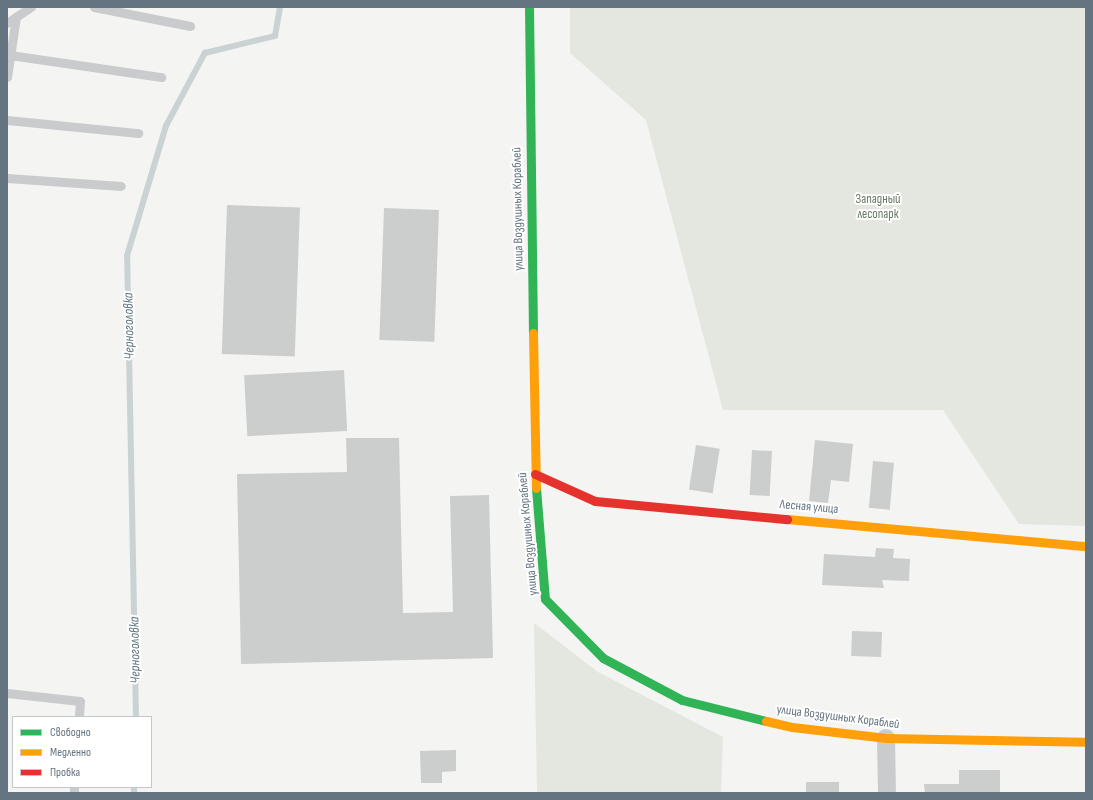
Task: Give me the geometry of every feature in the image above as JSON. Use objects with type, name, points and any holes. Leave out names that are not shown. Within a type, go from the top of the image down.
[{"type":"street","name":"улица Воздушных Кораблей","points":[[528,7],[535,474],[545,599],[603,658],[682,700],[792,727],[886,738],[1086,742]]},
{"type":"street","name":"Лесная улица","points":[[535,474],[595,501],[1086,546]]},
{"type":"street","points":[[886,738],[887,793]]},
{"type":"lane","points":[[7,23],[31,7]]},
{"type":"lane","points":[[94,7],[190,26]]},
{"type":"lane","points":[[7,77],[16,17]]},
{"type":"lane","points":[[10,55],[162,77]]},
{"type":"lane","points":[[7,120],[138,133]]},
{"type":"lane","points":[[7,178],[121,186]]},
{"type":"lane","points":[[7,693],[80,701],[79,716]]},
{"type":"green space","name":"Западный лесопарк","points":[[570,7],[1086,7],[1086,526],[1019,524],[943,410],[723,410],[646,120],[570,53]]},
{"type":"green space","points":[[534,623],[598,672],[723,737],[721,793],[537,793]]},
{"type":"building","points":[[227,205],[300,208],[295,356],[222,354]]},
{"type":"building","points":[[384,208],[439,210],[434,342],[379,340]]},
{"type":"building","points":[[344,370],[347,431],[247,436],[244,375]]},
{"type":"building","points":[[346,438],[399,438],[403,613],[453,612],[450,496],[489,495],[493,658],[241,664],[237,474],[347,472]]},
{"type":"building","points":[[815,440],[853,444],[849,482],[831,480],[828,503],[809,501]]},
{"type":"building","points":[[696,445],[720,449],[713,493],[689,489]]},
{"type":"building","points":[[752,450],[772,451],[770,496],[750,495]]},
{"type":"building","points":[[873,461],[894,463],[890,510],[869,508]]},
{"type":"building","points":[[876,548],[894,549],[893,558],[910,559],[909,581],[882,580],[884,588],[822,585],[824,554],[875,557]]},
{"type":"building","points":[[852,631],[882,632],[881,657],[851,656]]},
{"type":"building","points":[[456,750],[456,771],[442,772],[442,783],[421,783],[420,751]]},
{"type":"building","points":[[959,770],[1000,770],[1000,793],[925,793],[924,784],[959,784]]},
{"type":"building","points":[[806,782],[839,782],[839,793],[806,793]]},
{"type":"waterway","name":"Черноголовка","points":[[136,716],[127,256],[166,126],[205,53],[275,36],[280,7]]},
{"type":"waterway","name":"Черноголовка","points":[[134,788],[134,793]]},
{"type":"traffic: fast","points":[[529,7],[533,333]]},
{"type":"traffic: fast","points":[[536,488],[545,599],[603,658],[682,700],[766,721]]},
{"type":"traffic: slow","points":[[533,333],[536,488]]},
{"type":"traffic: slow","points":[[787,519],[1086,546]]},
{"type":"traffic: slow","points":[[766,721],[792,727],[886,738],[1086,742]]},
{"type":"traffic: jam","points":[[535,474],[595,501],[787,519]]}]
